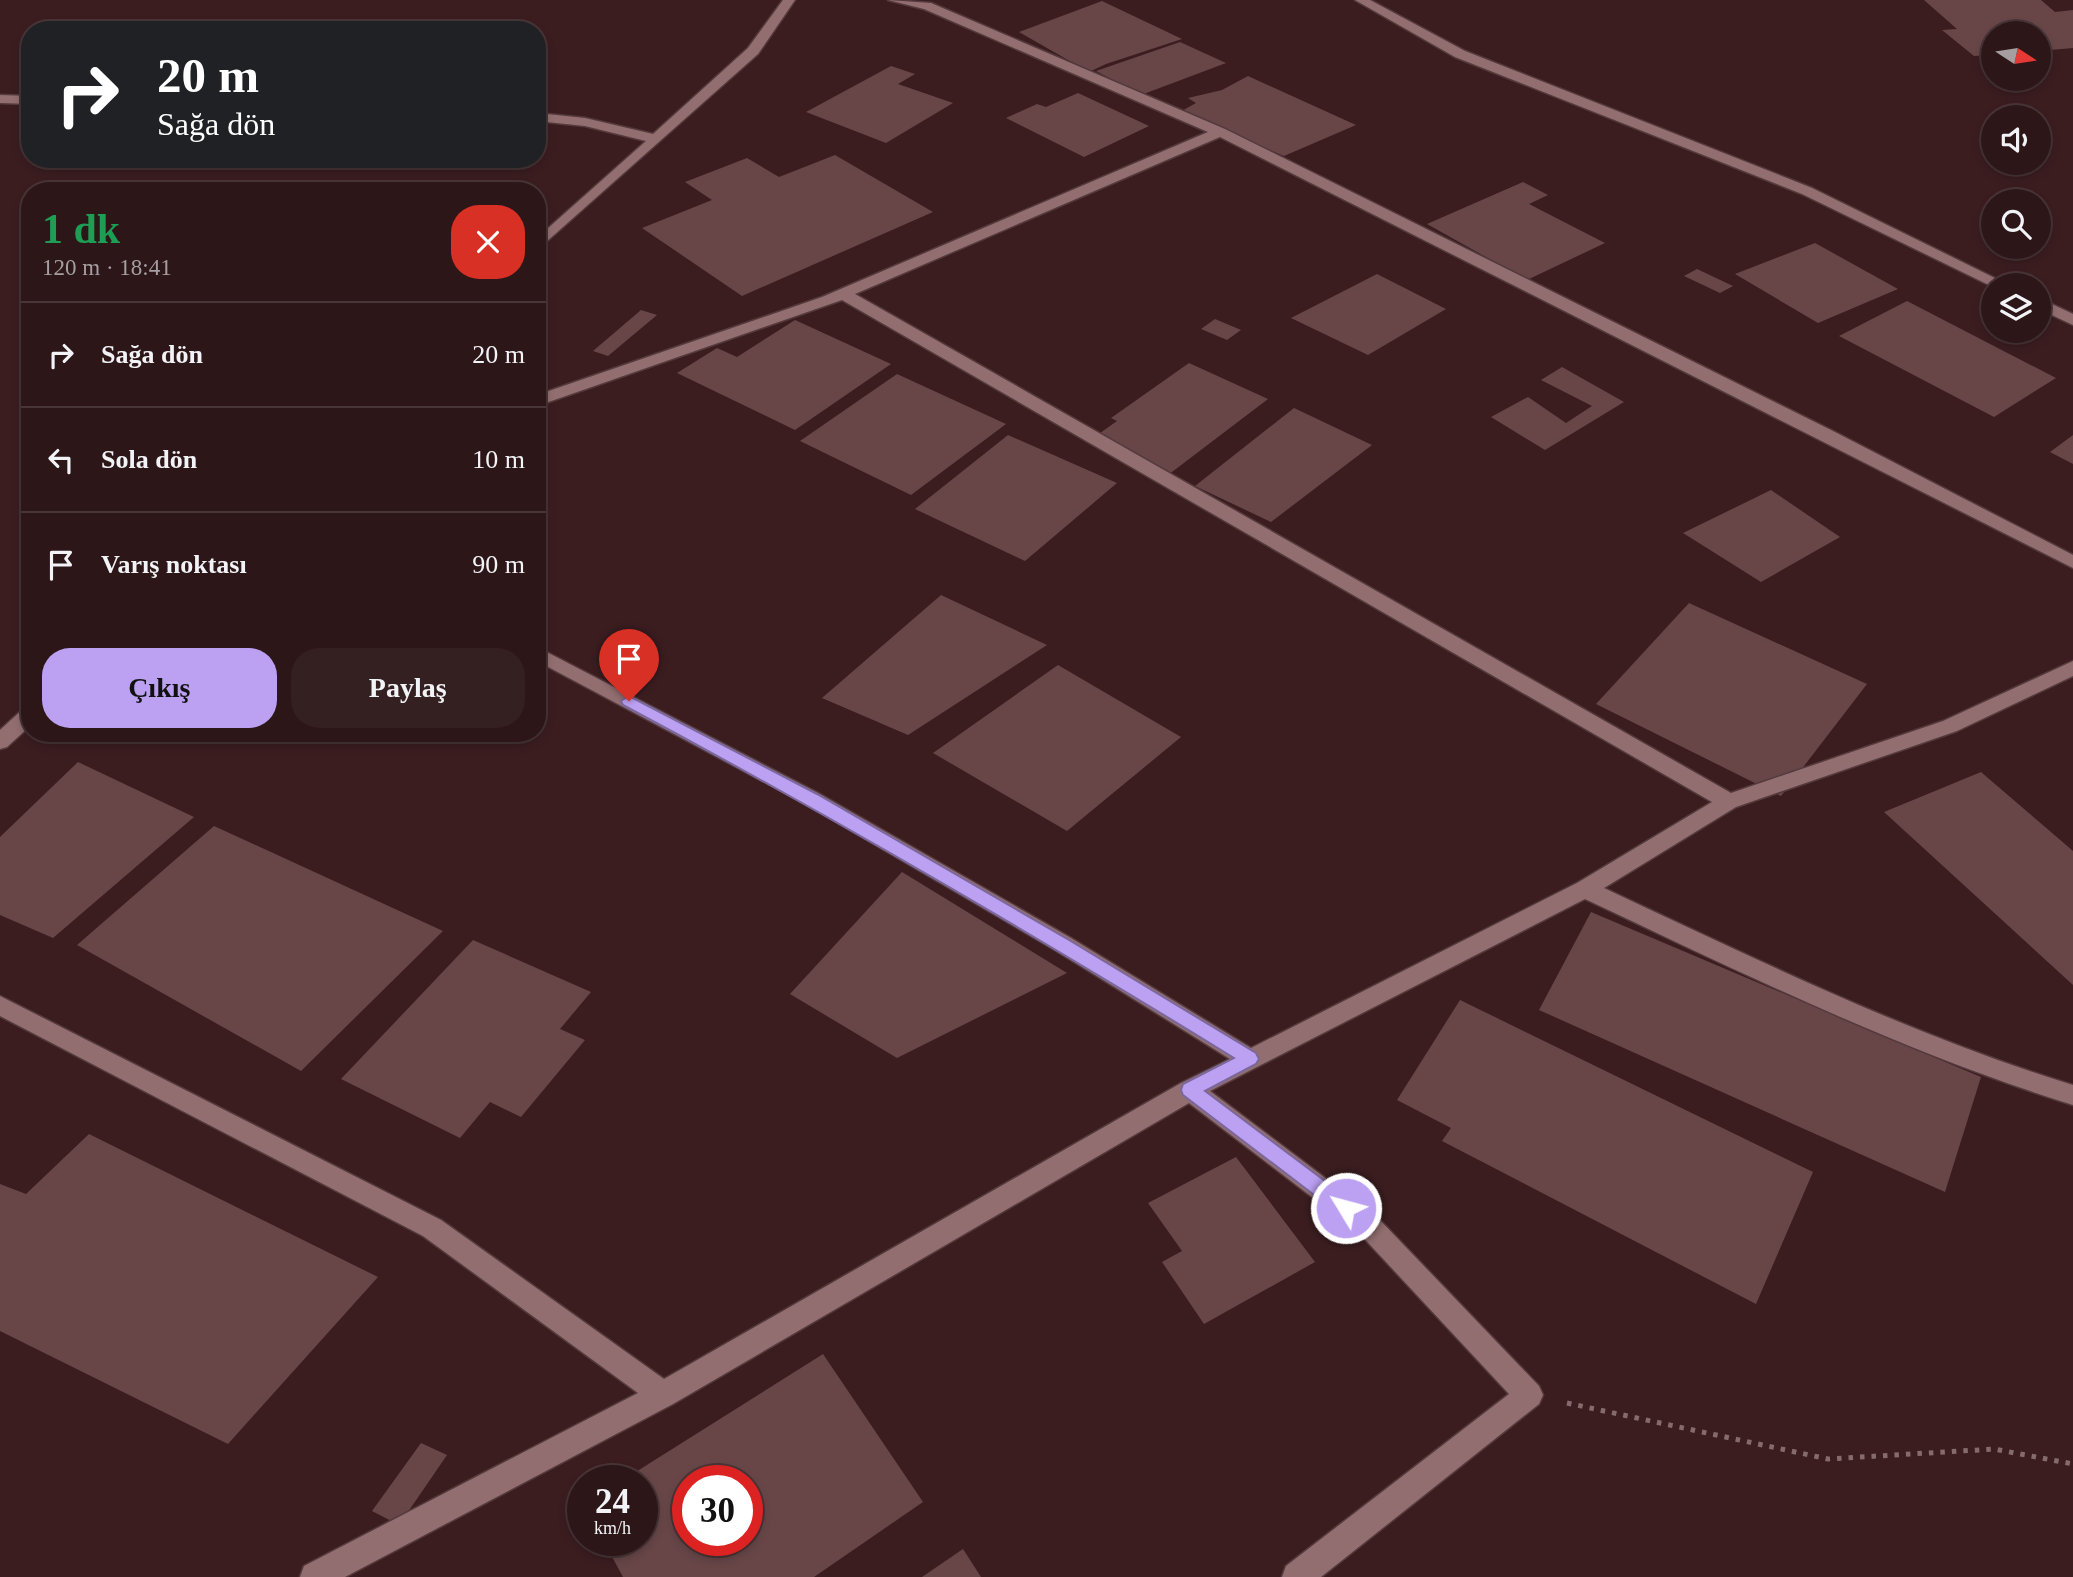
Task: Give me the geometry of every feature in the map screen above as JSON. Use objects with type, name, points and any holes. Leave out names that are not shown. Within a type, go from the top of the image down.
[{"type":"street","points":[[546,238],[753,51],[789,0]]},
{"type":"street","points":[[894,0],[927,6],[1220,132],[1827,435],[2073,562]]},
{"type":"street","points":[[1361,0],[1460,54],[1807,191],[1981,275]]},
{"type":"street","points":[[0,99],[21,100]]},
{"type":"street","points":[[546,118],[585,122],[656,139]]},
{"type":"street","points":[[546,398],[842,293],[1220,132]]},
{"type":"street","points":[[842,293],[1729,802]]},
{"type":"street","points":[[2051,309],[2073,320]]},
{"type":"street","points":[[546,658],[811,798],[1063,944],[1250,1059]]},
{"type":"street","points":[[315,1577],[663,1395],[1190,1090],[1585,888],[1729,802],[1950,726],[2073,668]]},
{"type":"street","points":[[0,743],[21,723]]},
{"type":"street","points":[[1585,888],[1801,990],[1991,1070],[2073,1095]]},
{"type":"street","points":[[0,1006],[432,1228],[663,1395]]},
{"type":"street","points":[[1190,1090],[1368,1225],[1529,1395],[1297,1577]]},
{"type":"path","points":[[1529,1395],[1828,1460],[1994,1449],[2073,1464]]},
{"type":"building","points":[[1924,0],[2041,0],[2055,12],[2073,10],[2073,48],[2051,50],[2051,21],[1981,21],[1981,56],[1974,56],[1942,30],[1957,29]]},
{"type":"building","points":[[1102,1],[1182,39],[1089,72],[1019,32]]},
{"type":"building","points":[[1180,42],[1226,63],[1141,95],[1096,71]]},
{"type":"building","points":[[891,66],[915,74],[898,84],[953,103],[886,143],[806,112]]},
{"type":"building","points":[[1248,76],[1356,125],[1284,156],[1180,112],[1196,103],[1188,98],[1222,90]]},
{"type":"building","points":[[1078,93],[1149,126],[1084,157],[1006,118],[1037,104],[1046,107]]},
{"type":"building","points":[[835,155],[933,212],[742,296],[642,228],[712,200],[685,182],[747,158],[779,177]]},
{"type":"building","points":[[1523,182],[1548,195],[1529,204],[1605,243],[1527,280],[1427,224]]},
{"type":"building","points":[[1815,243],[1898,289],[1818,323],[1735,274]]},
{"type":"building","points":[[1697,269],[1733,286],[1720,293],[1684,276]]},
{"type":"building","points":[[1377,274],[1446,309],[1368,355],[1291,318]]},
{"type":"building","points":[[1907,301],[1981,339],[1981,343],[1988,343],[2056,378],[1994,417],[1839,336]]},
{"type":"building","points":[[641,310],[657,315],[608,356],[593,351]]},
{"type":"building","points":[[1215,319],[1241,330],[1227,340],[1201,329]]},
{"type":"building","points":[[795,320],[891,364],[795,430],[677,373],[717,348],[737,357]]},
{"type":"building","points":[[1189,363],[1268,399],[1168,475],[1093,438],[1117,421],[1111,418]]},
{"type":"building","points":[[1562,367],[1624,402],[1545,450],[1491,417],[1528,397],[1566,423],[1592,406],[1541,380]]},
{"type":"building","points":[[897,374],[1006,424],[911,495],[800,441]]},
{"type":"building","points":[[1294,408],[1372,445],[1271,522],[1195,486]]},
{"type":"building","points":[[1008,435],[1117,483],[1025,561],[915,509]]},
{"type":"building","points":[[2073,435],[2073,464],[2050,452]]},
{"type":"building","points":[[1771,490],[1840,537],[1761,582],[1683,533]]},
{"type":"building","points":[[941,595],[1047,645],[908,735],[822,698]]},
{"type":"building","points":[[1689,603],[1867,684],[1781,796],[1596,704]]},
{"type":"building","points":[[1058,665],[1181,737],[1067,831],[933,753]]},
{"type":"building","points":[[78,762],[194,817],[53,938],[0,915],[0,837]]},
{"type":"building","points":[[1981,772],[2073,851],[2073,985],[1884,812]]},
{"type":"building","points":[[214,826],[443,931],[301,1071],[77,945]]},
{"type":"building","points":[[902,872],[1067,973],[897,1058],[790,994]]},
{"type":"building","points":[[1591,912],[1981,1077],[1945,1192],[1539,1010]]},
{"type":"building","points":[[473,940],[591,992],[560,1029],[585,1040],[521,1117],[490,1102],[460,1138],[341,1079]]},
{"type":"building","points":[[1460,1000],[1813,1172],[1756,1304],[1442,1141],[1451,1128],[1397,1100]]},
{"type":"building","points":[[89,1134],[378,1277],[228,1444],[0,1331],[0,1184],[26,1194]]},
{"type":"building","points":[[1236,1157],[1315,1262],[1204,1324],[1162,1262],[1182,1251],[1148,1203]]},
{"type":"building","points":[[823,1354],[923,1502],[814,1577],[623,1577],[612,1556],[658,1556],[658,1465],[647,1465]]},
{"type":"building","points":[[421,1443],[447,1455],[399,1525],[372,1511]]},
{"type":"building","points":[[963,1549],[981,1577],[922,1577]]},
{"type":"route","points":[[629,701],[811,798],[1063,944],[1250,1059],[1190,1090],[1346,1208]]}]
